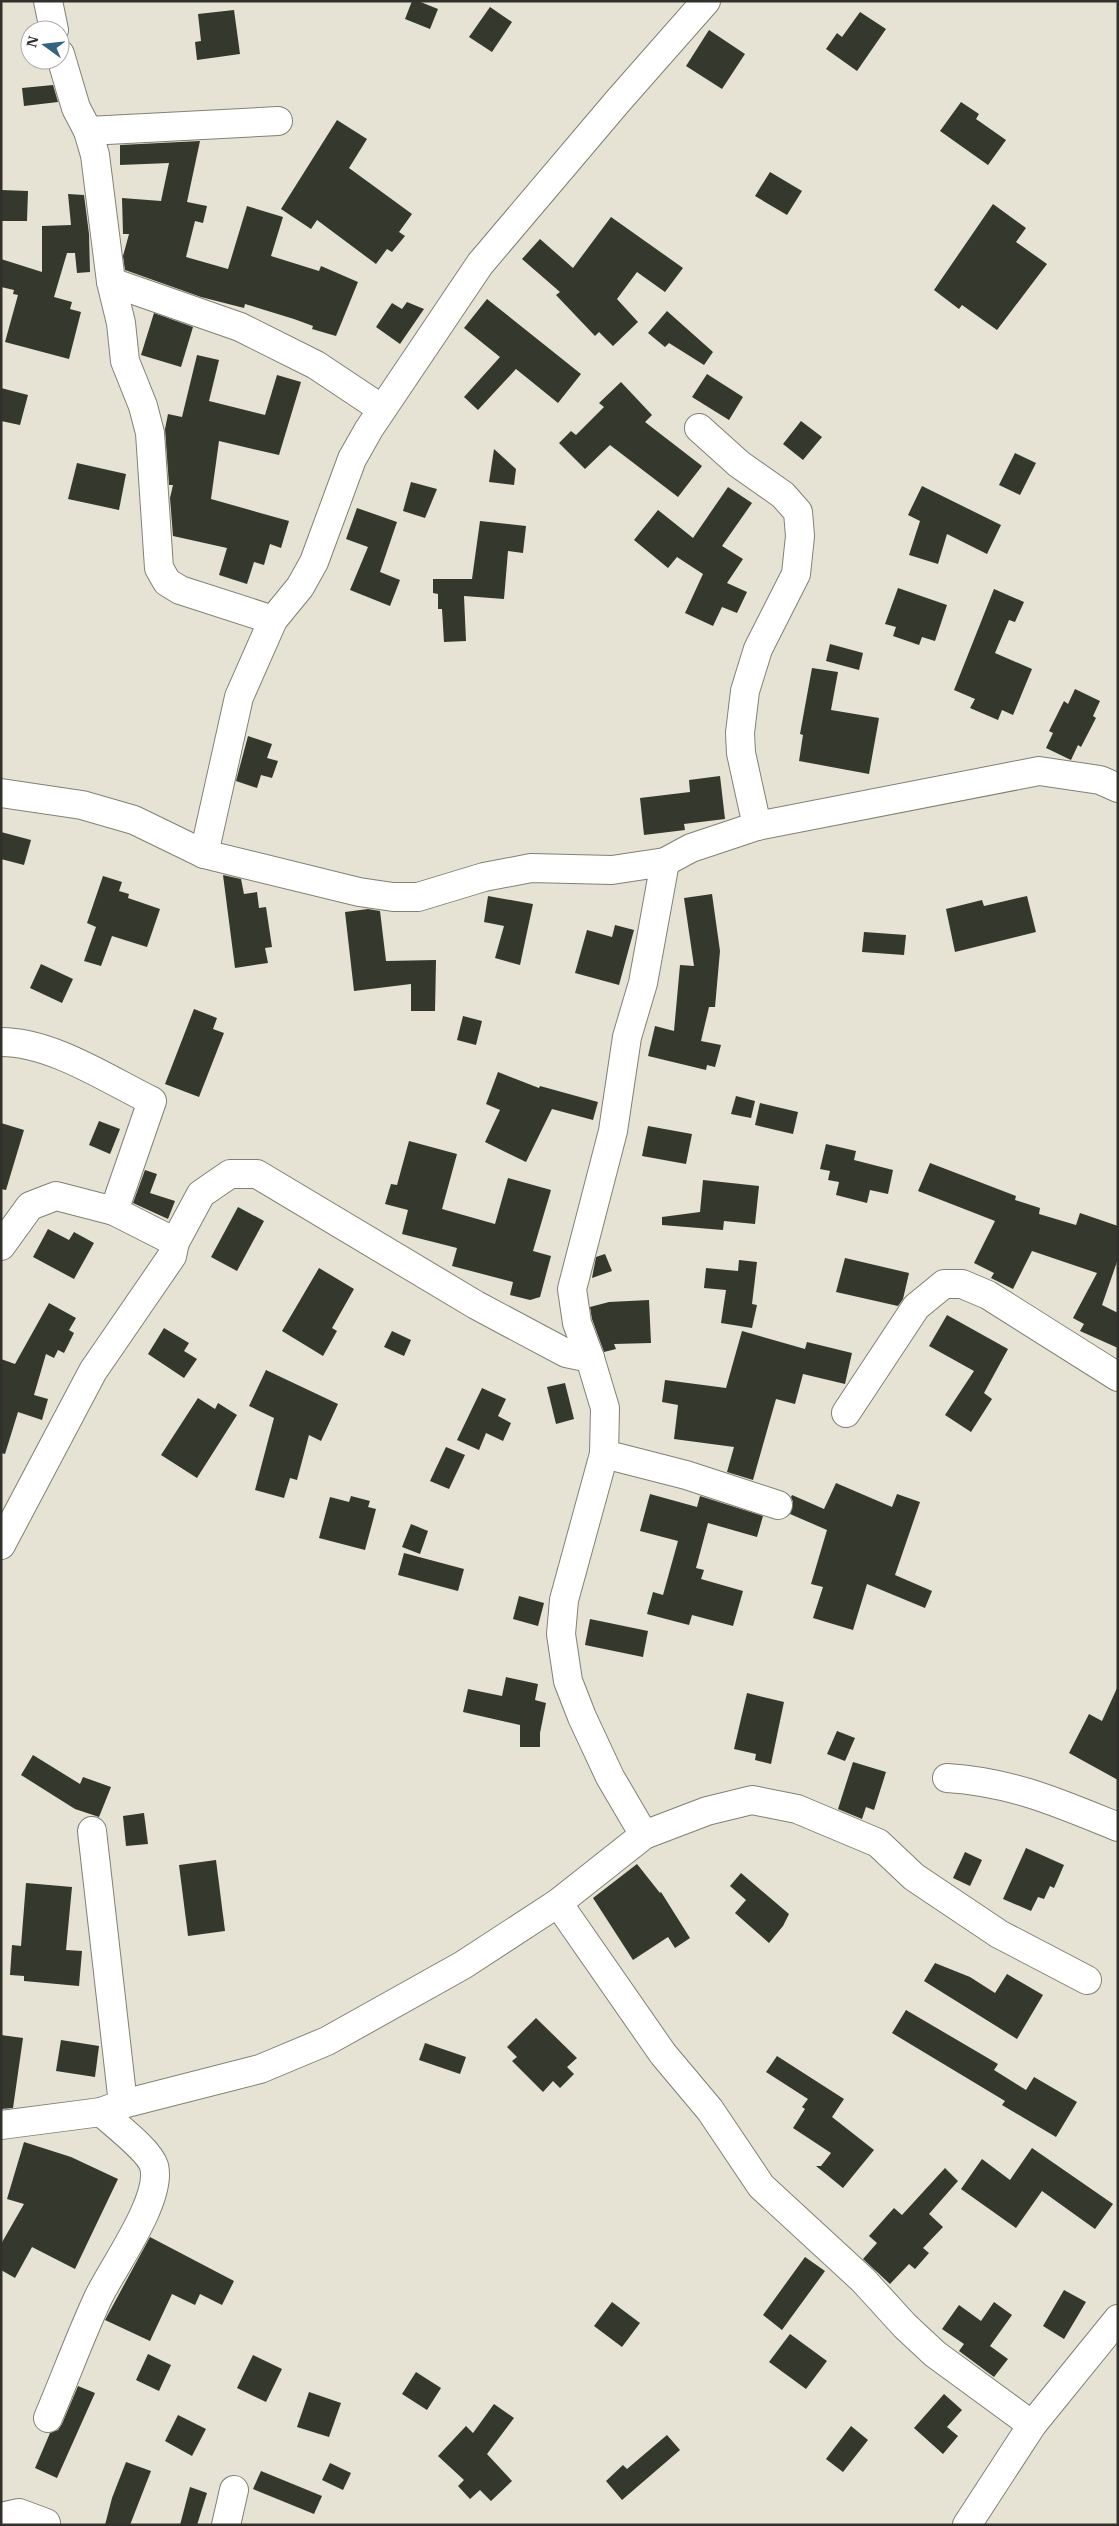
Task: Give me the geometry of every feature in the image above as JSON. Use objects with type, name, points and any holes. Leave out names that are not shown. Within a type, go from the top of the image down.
[{"type":"street","points":[[48,1],[52,20]]},
{"type":"street","points":[[204,854],[239,697],[273,620],[300,587],[314,562],[352,459],[382,409],[480,264],[618,101],[706,1]]},
{"type":"street","points":[[65,70],[76,108],[88,132],[95,155],[111,282],[121,323],[125,361],[143,406],[150,433],[159,568],[167,582],[180,590],[273,620]]},
{"type":"street","points":[[88,132],[278,121]]},
{"type":"street","points":[[111,282],[240,327],[316,365],[382,409]]},
{"type":"street","points":[[699,428],[739,464],[784,495],[798,512],[800,536],[796,574],[758,649],[745,691],[740,733],[741,753],[757,826]]},
{"type":"street","points":[[1,793],[82,805],[134,820],[204,854],[359,892],[418,898],[484,877],[531,868],[612,870],[664,862],[691,848],[757,826],[1039,771],[1100,780],[1118,788]]},
{"type":"street","points":[[644,1834],[610,1777],[582,1716],[568,1681],[561,1634],[564,1600],[604,1454],[605,1408],[577,1323],[572,1289],[613,1131],[627,1036],[643,983],[664,862]]},
{"type":"street","points":[[1,1042],[26,1044],[46,1050],[152,1101],[114,1211]]},
{"type":"street","points":[[1,1545],[93,1371],[172,1256],[175,1242],[201,1194],[230,1174],[257,1174],[476,1305],[566,1353],[590,1358]]},
{"type":"street","points":[[1,1246],[30,1206],[56,1196],[114,1211],[175,1242]]},
{"type":"street","points":[[846,1413],[916,1307],[944,1284],[962,1284],[988,1294],[1118,1377]]},
{"type":"street","points":[[604,1454],[686,1475],[778,1505]]},
{"type":"street","points":[[948,1778],[982,1780],[1011,1786],[1118,1827]]},
{"type":"street","points":[[1,2125],[112,2108],[260,2069],[327,2041],[463,1966],[558,1903],[644,1834],[707,1810],[752,1800],[797,1809],[878,1843],[914,1877],[999,1934],[1087,1980]]},
{"type":"street","points":[[48,2418],[98,2298],[141,2221],[153,2184],[154,2173],[150,2158],[112,2108],[92,1831]]},
{"type":"street","points":[[558,1903],[662,2054],[710,2110],[761,2186],[863,2280],[905,2326],[935,2354],[1032,2425]]},
{"type":"street","points":[[967,2525],[1032,2425],[1118,2319]]},
{"type":"street","points":[[226,2525],[234,2490]]},
{"type":"street","points":[[1,2517],[19,2512],[46,2523]]},
{"type":"building","points":[[412,1],[418,1],[438,9],[430,29],[405,19]]},
{"type":"building","points":[[490,7],[512,22],[492,52],[469,37]]},
{"type":"building","points":[[234,10],[240,54],[197,60],[195,42],[201,41],[198,14]]},
{"type":"building","points":[[860,12],[886,29],[857,71],[826,49],[837,33],[842,37]]},
{"type":"building","points":[[709,30],[745,54],[722,89],[686,66]]},
{"type":"building","points":[[53,85],[58,102],[24,106],[22,88]]},
{"type":"building","points":[[961,102],[979,114],[976,119],[1006,140],[988,165],[940,131]]},
{"type":"building","points":[[337,120],[367,139],[349,168],[412,214],[399,232],[405,236],[392,252],[387,249],[376,264],[317,220],[311,229],[281,209]]},
{"type":"building","points":[[200,141],[187,202],[207,206],[203,223],[195,221],[186,257],[228,269],[247,206],[283,217],[271,256],[319,271],[321,266],[358,282],[336,336],[312,329],[313,326],[294,319],[245,304],[244,308],[201,297],[125,270],[123,256],[129,234],[123,234],[122,198],[161,201],[169,163],[120,165],[120,145]]},
{"type":"building","points":[[770,172],[802,191],[787,215],[755,196]]},
{"type":"building","points":[[1,190],[28,191],[27,221],[1,221]]},
{"type":"building","points":[[68,194],[84,195],[89,234],[90,272],[77,273],[75,253],[67,253],[54,297],[72,302],[70,309],[81,312],[69,359],[5,342],[18,295],[13,294],[14,290],[1,287],[1,259],[42,272],[42,226],[71,225]]},
{"type":"building","points":[[993,204],[1026,228],[1016,242],[1047,264],[997,330],[962,305],[959,309],[934,290]]},
{"type":"building","points":[[611,217],[683,268],[665,292],[637,272],[617,299],[638,322],[613,346],[599,332],[595,336],[556,295],[560,292],[522,259],[540,239],[573,268]]},
{"type":"building","points":[[487,299],[581,374],[558,403],[516,369],[478,410],[464,397],[500,357],[464,328]]},
{"type":"building","points":[[407,302],[424,309],[400,344],[376,327],[392,303],[402,309]]},
{"type":"building","points":[[667,311],[713,352],[704,365],[669,343],[665,347],[648,333]]},
{"type":"building","points":[[154,313],[193,327],[181,367],[141,355]]},
{"type":"building","points":[[197,355],[219,360],[209,401],[265,415],[277,375],[301,382],[279,455],[219,441],[211,499],[289,521],[281,548],[270,544],[264,565],[254,562],[247,584],[219,575],[227,548],[173,536],[170,498],[173,485],[169,485],[165,429],[168,414],[182,417]]},
{"type":"building","points":[[707,374],[743,397],[729,420],[692,397]]},
{"type":"building","points":[[621,382],[652,415],[645,422],[702,466],[678,497],[610,445],[585,469],[559,443],[571,431],[576,435],[604,407],[599,403]]},
{"type":"building","points":[[1,388],[28,395],[20,425],[1,421]]},
{"type":"building","points":[[801,421],[822,437],[803,460],[783,444]]},
{"type":"building","points":[[494,449],[516,469],[514,485],[489,482]]},
{"type":"building","points":[[1015,453],[1036,463],[1020,495],[999,485]]},
{"type":"building","points":[[77,463],[126,474],[119,510],[68,499]]},
{"type":"building","points":[[411,482],[437,489],[425,518],[403,511]]},
{"type":"building","points":[[922,486],[1001,525],[987,554],[947,534],[938,564],[909,555],[920,521],[908,515]]},
{"type":"building","points":[[728,487],[752,503],[722,546],[743,559],[727,583],[747,592],[737,613],[722,607],[713,626],[685,613],[703,574],[677,557],[668,568],[634,540],[658,510],[693,538]]},
{"type":"building","points":[[357,508],[397,522],[380,572],[400,580],[390,606],[350,590],[368,547],[346,539]]},
{"type":"building","points":[[480,521],[526,526],[523,553],[508,551],[504,599],[464,596],[466,641],[444,642],[442,609],[438,609],[438,594],[433,593],[433,579],[472,579]]},
{"type":"building","points":[[898,588],[947,605],[935,641],[922,637],[919,645],[893,636],[896,627],[885,624]]},
{"type":"building","points":[[994,589],[1024,602],[1015,622],[1009,620],[995,653],[1032,669],[1013,715],[1002,710],[998,720],[970,708],[975,699],[954,690]]},
{"type":"building","points":[[830,644],[863,653],[859,670],[826,661]]},
{"type":"building","points":[[812,668],[838,672],[831,710],[879,718],[869,774],[799,761],[803,735],[800,734]]},
{"type":"building","points":[[1075,689],[1100,701],[1093,716],[1096,718],[1081,747],[1078,745],[1071,760],[1046,748],[1053,733],[1049,731],[1064,701],[1068,704]]},
{"type":"building","points":[[248,736],[272,744],[267,758],[278,761],[272,778],[261,775],[257,788],[236,781]]},
{"type":"building","points":[[720,776],[725,819],[684,824],[685,830],[644,835],[640,798],[690,792],[689,780]]},
{"type":"building","points":[[1,832],[31,840],[24,865],[1,859]]},
{"type":"building","points":[[223,875],[241,879],[244,894],[257,892],[259,908],[266,907],[272,947],[265,948],[268,963],[235,968]]},
{"type":"building","points":[[103,876],[122,882],[119,891],[129,894],[128,898],[160,909],[147,947],[112,936],[101,966],[84,961],[96,927],[87,923]]},
{"type":"building","points":[[712,894],[720,951],[715,1007],[709,1007],[701,1041],[721,1045],[715,1067],[707,1065],[706,1070],[648,1056],[655,1026],[674,1031],[680,965],[694,966],[684,898]]},
{"type":"building","points":[[488,896],[533,904],[520,965],[495,958],[504,926],[484,922]]},
{"type":"building","points":[[1027,896],[1036,932],[955,952],[946,909],[982,900],[984,906]]},
{"type":"building","points":[[368,909],[380,911],[386,961],[436,960],[435,1011],[411,1011],[411,984],[354,991],[345,912]]},
{"type":"building","points":[[615,925],[634,930],[619,985],[575,973],[587,930],[612,937]]},
{"type":"building","points":[[864,932],[906,935],[904,955],[862,952]]},
{"type":"building","points":[[41,964],[73,979],[62,1003],[30,988]]},
{"type":"building","points":[[194,1009],[217,1018],[213,1029],[224,1033],[199,1097],[165,1084]]},
{"type":"building","points":[[463,1016],[482,1021],[476,1045],[457,1040]]},
{"type":"building","points":[[498,1072],[539,1088],[540,1086],[598,1102],[593,1120],[552,1109],[526,1162],[485,1142],[500,1110],[486,1104]]},
{"type":"building","points":[[736,1096],[755,1101],[751,1118],[731,1114]]},
{"type":"building","points":[[760,1103],[798,1112],[793,1134],[755,1125]]},
{"type":"building","points":[[99,1121],[120,1129],[110,1154],[89,1145]]},
{"type":"building","points":[[1,1123],[24,1130],[6,1190],[1,1189]]},
{"type":"building","points":[[648,1126],[692,1134],[686,1164],[642,1156]]},
{"type":"building","points":[[409,1141],[457,1154],[442,1209],[495,1224],[508,1178],[551,1190],[533,1251],[551,1256],[540,1297],[530,1300],[510,1295],[513,1282],[452,1266],[457,1248],[402,1234],[408,1210],[385,1204],[391,1184],[397,1185]]},
{"type":"building","points":[[826,1144],[856,1151],[854,1160],[893,1170],[888,1194],[870,1190],[867,1203],[836,1195],[839,1182],[828,1180],[830,1171],[820,1169]]},
{"type":"building","points":[[930,1163],[1016,1196],[1015,1200],[1040,1208],[1039,1214],[1076,1225],[1080,1213],[1118,1226],[1118,1259],[1102,1305],[1118,1313],[1118,1348],[1080,1331],[1084,1324],[1073,1318],[1097,1273],[1032,1251],[1013,1289],[991,1278],[994,1273],[974,1263],[995,1221],[918,1191]]},
{"type":"building","points":[[145,1170],[157,1174],[150,1193],[175,1201],[168,1219],[133,1203]]},
{"type":"building","points":[[703,1180],[759,1186],[755,1224],[724,1221],[723,1230],[662,1225],[662,1217],[700,1212]]},
{"type":"building","points":[[238,1207],[264,1221],[237,1271],[211,1257]]},
{"type":"building","points":[[48,1229],[69,1240],[74,1232],[94,1243],[74,1279],[33,1257]]},
{"type":"building","points":[[605,1254],[612,1271],[592,1278],[596,1257]]},
{"type":"building","points":[[845,1258],[909,1273],[903,1299],[898,1306],[836,1292]]},
{"type":"building","points":[[739,1260],[757,1262],[752,1304],[757,1305],[752,1328],[721,1323],[726,1290],[704,1288],[706,1268],[738,1271]]},
{"type":"building","points":[[319,1268],[354,1289],[332,1328],[337,1331],[323,1356],[282,1331]]},
{"type":"building","points":[[649,1300],[651,1343],[614,1344],[616,1349],[604,1352],[592,1319],[590,1307],[609,1302]]},
{"type":"building","points":[[49,1303],[76,1318],[69,1330],[74,1333],[64,1353],[58,1350],[54,1358],[46,1354],[34,1395],[48,1399],[42,1420],[18,1412],[5,1454],[1,1453],[1,1359],[15,1364]]},
{"type":"building","points":[[947,1315],[1008,1349],[984,1393],[992,1399],[971,1432],[945,1415],[974,1371],[929,1346]]},
{"type":"building","points":[[164,1328],[189,1343],[184,1351],[197,1359],[184,1378],[148,1354]]},
{"type":"building","points":[[392,1331],[411,1340],[404,1356],[384,1347]]},
{"type":"building","points":[[742,1331],[805,1349],[807,1342],[852,1353],[845,1384],[803,1374],[795,1404],[776,1399],[753,1480],[727,1472],[734,1447],[674,1439],[678,1405],[662,1402],[665,1380],[726,1388]]},
{"type":"building","points":[[266,1370],[338,1404],[321,1441],[309,1435],[297,1480],[290,1478],[284,1498],[255,1490],[274,1418],[249,1406]]},
{"type":"building","points":[[565,1383],[574,1419],[556,1424],[547,1387]]},
{"type":"building","points":[[482,1388],[506,1399],[498,1416],[511,1423],[503,1441],[486,1433],[479,1450],[457,1440]]},
{"type":"building","points":[[198,1398],[215,1409],[218,1403],[237,1415],[197,1478],[161,1455]]},
{"type":"building","points":[[446,1447],[465,1455],[449,1489],[430,1481]]},
{"type":"building","points":[[836,1483],[892,1507],[897,1494],[920,1502],[895,1575],[932,1591],[925,1608],[867,1584],[853,1630],[813,1618],[823,1587],[811,1584],[827,1530],[790,1514],[793,1502],[791,1497],[792,1495],[824,1509]]},
{"type":"building","points":[[650,1494],[697,1507],[700,1496],[763,1516],[757,1537],[708,1523],[696,1568],[704,1570],[701,1579],[743,1591],[733,1626],[692,1615],[689,1625],[647,1614],[653,1592],[663,1595],[678,1541],[640,1531]]},
{"type":"building","points":[[351,1496],[370,1501],[368,1507],[376,1509],[365,1550],[319,1538],[330,1497],[349,1502]]},
{"type":"building","points":[[411,1524],[428,1531],[420,1554],[402,1547]]},
{"type":"building","points":[[404,1553],[464,1569],[458,1591],[398,1575]]},
{"type":"building","points":[[519,1596],[544,1603],[538,1626],[513,1619]]},
{"type":"building","points":[[590,1619],[648,1631],[643,1657],[585,1645]]},
{"type":"building","points":[[506,1677],[538,1684],[535,1700],[546,1703],[540,1733],[540,1747],[520,1747],[520,1725],[463,1712],[468,1689],[502,1696]]},
{"type":"building","points":[[1118,1686],[1118,1780],[1069,1753],[1089,1714],[1102,1721]]},
{"type":"building","points":[[747,1693],[784,1702],[771,1764],[755,1760],[756,1754],[734,1749]]},
{"type":"building","points":[[837,1731],[855,1738],[845,1761],[827,1754]]},
{"type":"building","points":[[33,1755],[80,1784],[83,1777],[111,1787],[99,1817],[75,1809],[21,1775]]},
{"type":"building","points":[[853,1762],[886,1772],[874,1810],[866,1807],[862,1819],[838,1809]]},
{"type":"building","points":[[144,1813],[148,1844],[126,1846],[123,1816]]},
{"type":"building","points":[[1026,1848],[1064,1865],[1054,1888],[1050,1886],[1044,1899],[1038,1897],[1031,1911],[1003,1899]]},
{"type":"building","points":[[965,1852],[982,1860],[970,1886],[953,1878]]},
{"type":"building","points":[[216,1860],[225,1931],[188,1936],[179,1865]]},
{"type":"building","points":[[637,1864],[661,1892],[690,1938],[675,1948],[668,1937],[633,1960],[593,1898]]},
{"type":"building","points":[[741,1873],[789,1914],[783,1926],[769,1943],[735,1913],[746,1900],[730,1886]]},
{"type":"building","points":[[26,1883],[72,1887],[66,1950],[82,1951],[79,1986],[24,1981],[24,1976],[10,1975],[12,1945],[21,1946]]},
{"type":"building","points":[[935,1963],[970,1977],[995,1993],[1007,1974],[1043,1995],[1017,2039],[924,1981]]},
{"type":"building","points":[[906,2010],[998,2064],[994,2070],[1026,2090],[1034,2077],[1077,2102],[1056,2137],[1002,2105],[1005,2101],[892,2033]]},
{"type":"building","points":[[536,2018],[577,2058],[567,2067],[574,2074],[560,2088],[553,2081],[543,2092],[512,2061],[517,2057],[507,2047]]},
{"type":"building","points":[[1,2035],[23,2038],[13,2108],[1,2109]]},
{"type":"building","points":[[61,2040],[99,2046],[95,2077],[56,2071]]},
{"type":"building","points":[[425,2043],[466,2057],[460,2074],[419,2060]]},
{"type":"building","points":[[777,2056],[844,2099],[832,2117],[874,2150],[843,2188],[816,2166],[821,2166],[831,2153],[793,2128],[805,2109],[802,2107],[808,2099],[766,2072]]},
{"type":"building","points":[[24,2142],[71,2157],[118,2179],[75,2269],[32,2247],[15,2278],[1,2270],[1,2244],[24,2204],[7,2199]]},
{"type":"building","points":[[1032,2148],[1113,2204],[1095,2229],[1042,2191],[1016,2228],[961,2189],[982,2159],[1010,2180]]},
{"type":"building","points":[[945,2168],[958,2181],[929,2214],[943,2227],[923,2248],[929,2253],[915,2269],[909,2264],[890,2284],[863,2259],[877,2243],[869,2236],[894,2208],[902,2215]]},
{"type":"building","points":[[150,2237],[234,2281],[222,2305],[200,2294],[195,2305],[172,2294],[150,2341],[105,2320]]},
{"type":"building","points":[[805,2257],[825,2271],[782,2330],[763,2315]]},
{"type":"building","points":[[1064,2290],[1086,2302],[1064,2339],[1043,2326]]},
{"type":"building","points":[[612,2302],[640,2323],[622,2347],[594,2326]]},
{"type":"building","points":[[994,2302],[1012,2315],[990,2346],[1008,2359],[994,2377],[959,2351],[964,2344],[942,2329],[959,2305],[981,2321]]},
{"type":"building","points":[[790,2334],[827,2361],[806,2389],[769,2362]]},
{"type":"building","points":[[148,2354],[171,2365],[159,2391],[136,2380]]},
{"type":"building","points":[[253,2355],[282,2369],[266,2402],[237,2388]]},
{"type":"building","points":[[416,2372],[441,2388],[427,2410],[402,2394]]},
{"type":"building","points":[[78,2386],[95,2393],[57,2478],[35,2468],[50,2433],[58,2430],[62,2424]]},
{"type":"building","points":[[309,2392],[341,2403],[329,2437],[297,2427]]},
{"type":"building","points":[[944,2394],[962,2410],[947,2427],[958,2436],[943,2454],[914,2428]]},
{"type":"building","points":[[494,2404],[514,2418],[487,2454],[512,2481],[491,2501],[480,2490],[470,2499],[458,2486],[464,2480],[438,2456],[466,2426],[473,2433]]},
{"type":"building","points":[[178,2415],[206,2429],[192,2456],[165,2441]]},
{"type":"building","points":[[851,2426],[868,2440],[843,2472],[826,2459]]},
{"type":"building","points":[[667,2435],[680,2450],[622,2500],[606,2481],[623,2465],[627,2469]]},
{"type":"building","points":[[126,2462],[151,2471],[130,2525],[105,2525],[112,2498]]},
{"type":"building","points":[[330,2463],[351,2473],[343,2490],[322,2480]]},
{"type":"building","points":[[261,2471],[322,2496],[314,2514],[253,2489]]},
{"type":"building","points":[[190,2487],[207,2493],[197,2525],[180,2525]]}]
